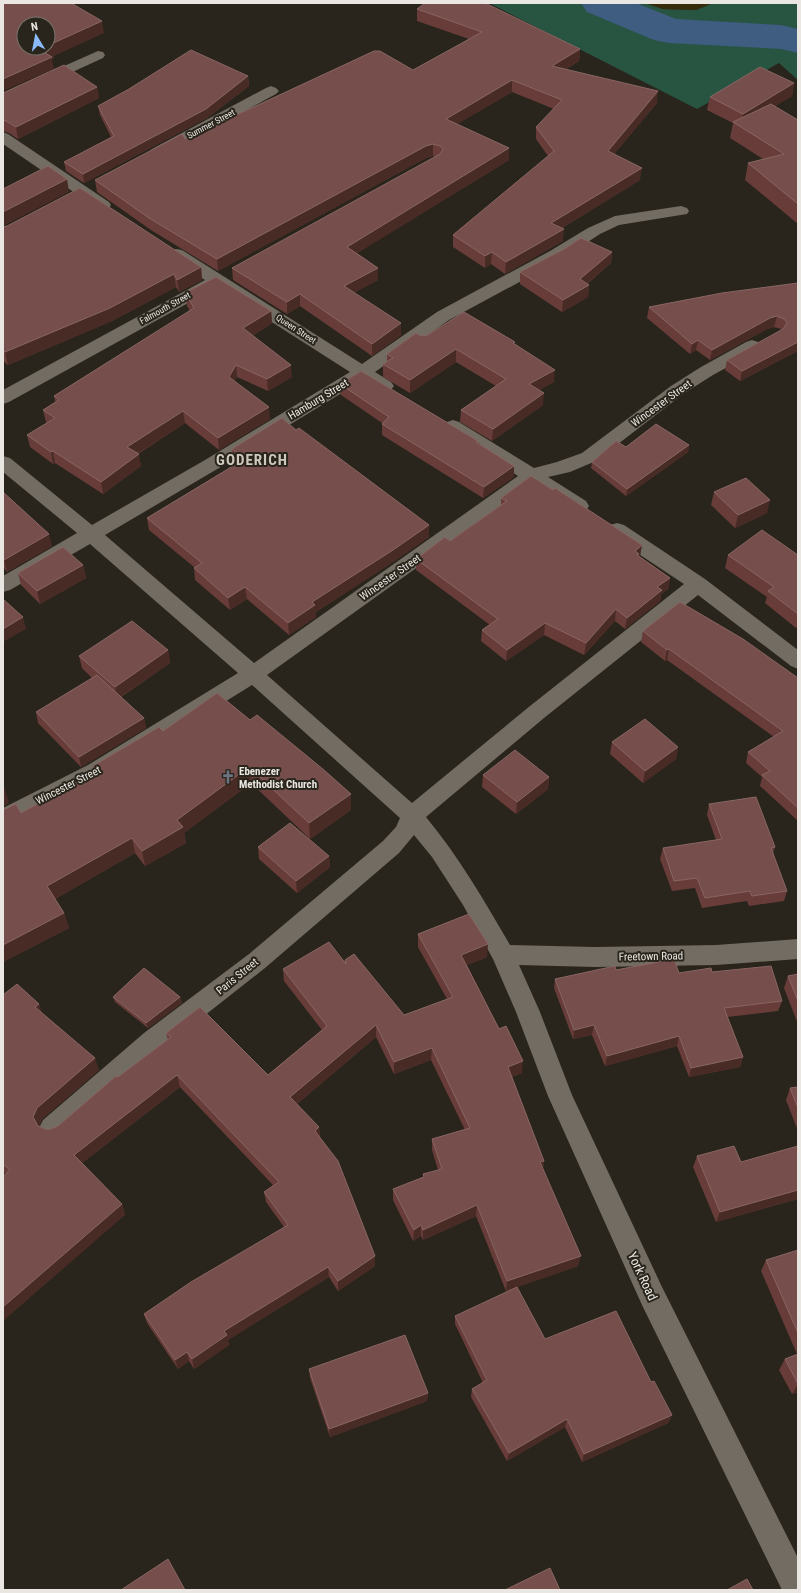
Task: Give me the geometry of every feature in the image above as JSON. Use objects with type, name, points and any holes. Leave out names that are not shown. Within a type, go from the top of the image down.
[{"type":"street","points":[[3,99],[98,55]]},
{"type":"street","name":"Summer Street","points":[[146,158],[271,91]]},
{"type":"street","points":[[3,137],[114,213]]},
{"type":"street","name":"Hamburg Street","points":[[3,585],[212,464],[361,373],[443,316],[556,255],[594,231],[615,221],[681,211]]},
{"type":"street","name":"Queen Street","points":[[164,247],[223,276],[296,329],[361,373],[396,392]]},
{"type":"street","name":"Falmouth Street","points":[[3,398],[223,276]]},
{"type":"street","name":"Wincester Street","points":[[3,818],[96,771],[253,674],[532,475],[563,467],[588,457],[677,390],[707,371],[767,338]]},
{"type":"street","points":[[436,416],[532,475],[698,584],[798,661]]},
{"type":"street","name":"York Road","points":[[3,462],[91,534],[253,674],[412,816],[444,856],[471,898],[503,955],[528,1012],[560,1096],[652,1296],[798,1590]]},
{"type":"street","points":[[412,816],[543,707],[698,584]]},
{"type":"street","name":"Paris Street","points":[[52,1128],[153,1041],[257,961],[390,847],[404,833],[412,816]]},
{"type":"street","name":"Freetown Road","points":[[503,955],[595,957],[716,955],[798,949]]},
{"type":"green space","points":[[489,3],[645,3],[663,9],[696,10],[713,3],[798,3],[798,80],[779,63],[697,109]]},
{"type":"sand","points":[[645,3],[713,3],[696,10],[663,9]]},
{"type":"building","points":[[3,3],[71,3],[102,21],[56,42],[56,16],[16,16],[16,56],[52,57],[3,79]]},
{"type":"building","points":[[425,3],[485,3],[580,49],[552,66],[658,91],[608,151],[642,168],[551,223],[564,229],[506,262],[492,252],[485,256],[453,235],[554,151],[536,127],[562,100],[512,80],[446,119],[509,148],[347,247],[378,268],[344,286],[401,323],[372,344],[300,294],[287,302],[232,268],[440,154],[443,149],[440,146],[433,144],[426,146],[217,259],[149,218],[95,180],[182,134],[185,139],[374,51],[380,51],[413,70],[482,32],[417,9]]},
{"type":"building","points":[[191,50],[248,76],[206,109],[83,174],[64,162],[114,136],[98,106],[129,89]]},
{"type":"building","points":[[64,65],[97,87],[16,127],[3,120],[3,93]]},
{"type":"building","points":[[760,67],[794,83],[743,114],[710,97]]},
{"type":"building","points":[[771,104],[798,120],[798,204],[748,163],[784,154],[733,122]]},
{"type":"building","points":[[48,166],[67,179],[3,212],[3,189]]},
{"type":"building","points":[[80,188],[201,267],[177,280],[174,274],[110,308],[5,352],[3,351],[3,227]]},
{"type":"building","points":[[581,238],[612,252],[580,279],[589,285],[563,300],[520,272],[564,249]]},
{"type":"building","points":[[216,277],[271,311],[243,328],[291,365],[267,379],[236,365],[229,377],[269,407],[218,438],[183,411],[127,447],[139,454],[101,482],[53,451],[51,452],[27,435],[55,418],[43,410],[59,400],[54,396],[194,308],[185,293]]},
{"type":"building","points":[[798,283],[798,342],[742,371],[727,360],[783,329],[787,323],[784,319],[777,316],[770,318],[712,350],[698,340],[692,344],[649,307],[722,293]]},
{"type":"building","points":[[464,312],[515,342],[513,343],[555,370],[529,384],[544,393],[493,429],[461,410],[506,379],[456,349],[410,380],[383,364],[393,358],[387,354],[416,333],[421,336],[426,336]]},
{"type":"building","points":[[361,371],[478,441],[476,442],[514,466],[484,487],[382,424],[389,417],[340,384]]},
{"type":"building","points":[[282,418],[296,430],[299,428],[429,525],[312,602],[315,605],[288,623],[245,587],[228,598],[194,568],[202,563],[147,518],[233,466],[230,463],[243,457],[232,449]]},
{"type":"building","points":[[656,424],[689,445],[627,489],[592,462],[616,441],[626,447]]},
{"type":"building","points":[[531,476],[553,490],[555,488],[642,545],[635,551],[639,554],[637,555],[670,578],[657,587],[662,590],[627,618],[616,609],[586,643],[545,623],[507,650],[482,630],[498,619],[416,559],[445,537],[450,541],[507,501],[501,498]]},
{"type":"building","points":[[746,478],[770,500],[738,515],[714,492]]},
{"type":"building","points":[[3,492],[49,534],[4,560],[3,559]]},
{"type":"building","points":[[762,530],[798,555],[798,614],[768,591],[774,587],[728,555]]},
{"type":"building","points":[[63,547],[83,565],[37,591],[18,573]]},
{"type":"building","points":[[3,599],[23,617],[3,629]]},
{"type":"building","points":[[680,602],[743,639],[798,678],[798,808],[762,775],[770,771],[748,752],[783,731],[669,649],[667,650],[643,631]]},
{"type":"building","points":[[132,621],[168,650],[115,687],[79,656]]},
{"type":"building","points":[[97,675],[144,718],[79,757],[36,712]]},
{"type":"building","points":[[217,693],[250,720],[257,715],[351,794],[309,823],[249,767],[177,820],[183,827],[142,851],[132,838],[47,886],[64,913],[3,945],[3,810],[16,804],[21,813],[97,771],[93,766],[159,727],[163,731]]},
{"type":"building","points":[[645,719],[678,747],[645,771],[612,742]]},
{"type":"building","points":[[515,750],[549,777],[517,802],[483,775]]},
{"type":"building","points":[[756,797],[775,847],[771,848],[787,891],[752,896],[750,891],[705,898],[697,878],[674,881],[663,848],[722,839],[709,804]]},
{"type":"building","points":[[290,823],[329,856],[296,881],[258,847]]},
{"type":"building","points":[[469,914],[488,944],[461,955],[499,1029],[506,1026],[523,1061],[508,1067],[544,1161],[540,1162],[581,1256],[507,1281],[477,1205],[423,1230],[421,1225],[414,1230],[393,1189],[424,1177],[423,1174],[442,1169],[432,1139],[470,1128],[432,1048],[394,1062],[376,1025],[290,1097],[319,1127],[315,1131],[338,1161],[375,1256],[338,1281],[328,1267],[224,1331],[227,1335],[192,1359],[187,1352],[175,1360],[144,1314],[191,1282],[288,1225],[264,1192],[279,1182],[177,1075],[74,1155],[122,1204],[3,1307],[3,1176],[10,1170],[3,1164],[3,995],[17,984],[39,1004],[35,1007],[95,1058],[37,1108],[33,1117],[38,1126],[48,1130],[58,1126],[116,1076],[118,1077],[171,1037],[166,1033],[200,1007],[268,1075],[327,1026],[283,969],[329,942],[346,964],[345,960],[354,954],[404,1015],[453,997],[418,934]]},
{"type":"building","points":[[674,959],[679,973],[711,968],[712,972],[771,966],[782,1001],[724,1008],[743,1057],[691,1068],[679,1036],[607,1056],[594,1025],[574,1030],[555,979],[615,966],[616,970]]},
{"type":"building","points":[[144,968],[180,997],[146,1023],[113,997]]},
{"type":"building","points":[[798,974],[798,1001],[788,976]]},
{"type":"building","points":[[798,1087],[798,1108],[790,1088]]},
{"type":"building","points":[[734,1146],[741,1162],[798,1146],[798,1190],[720,1212],[697,1156]]},
{"type":"building","points":[[798,1250],[798,1333],[766,1260]]},
{"type":"building","points":[[517,1287],[545,1339],[616,1311],[651,1382],[654,1381],[672,1415],[584,1454],[567,1419],[509,1453],[472,1389],[487,1380],[455,1316]]},
{"type":"building","points":[[405,1335],[428,1393],[329,1429],[309,1369]]},
{"type":"building","points":[[798,1354],[798,1384],[785,1359]]},
{"type":"building","points":[[168,1559],[185,1590],[121,1590]]},
{"type":"building","points":[[550,1568],[560,1590],[505,1590]]},
{"type":"building","points":[[747,1579],[753,1590],[727,1590]]},
{"type":"waterway","points":[[601,3],[669,31],[781,37],[798,41]]},
{"type":"place","name":"Ebenezer Methodist Church","points":[[228,777]]},
{"type":"district","name":"GODERICH","points":[[252,460]]}]
